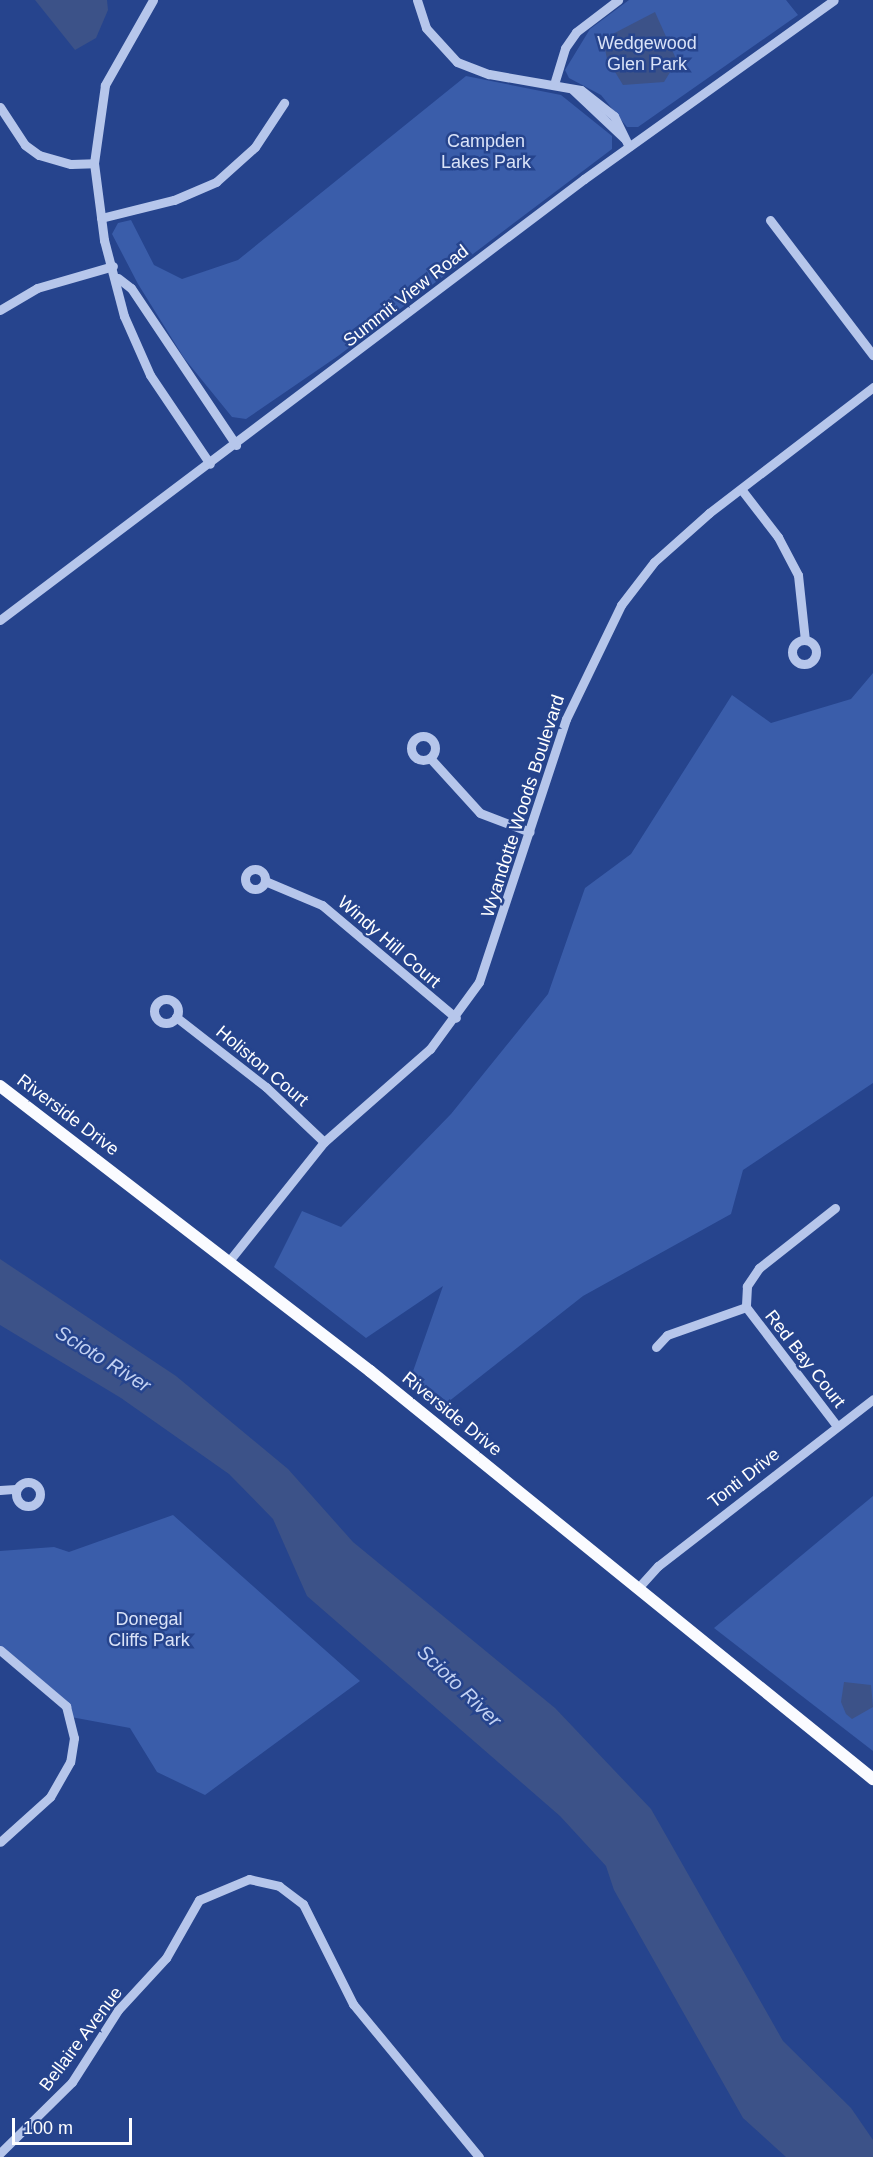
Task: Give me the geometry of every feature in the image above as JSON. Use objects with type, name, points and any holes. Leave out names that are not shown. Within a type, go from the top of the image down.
[{"type":"main road","name":"Riverside Drive","points":[[0,1086],[229,1261],[873,1779]]},
{"type":"street","points":[[153,0],[105,86],[94,163],[101,218],[113,267],[118,278],[123,316],[150,375],[210,464]]},
{"type":"street","points":[[417,0],[426,28],[457,62],[489,74],[555,81],[573,90],[626,143]]},
{"type":"street","points":[[555,81],[565,48],[576,32],[618,0]]},
{"type":"street","name":"Summit View Road","points":[[0,620],[236,445],[626,143],[834,0]]},
{"type":"street","points":[[101,218],[174,201],[216,182],[255,147],[284,103]]},
{"type":"street","points":[[0,107],[25,145],[39,155],[94,163]]},
{"type":"street","points":[[770,220],[873,355]]},
{"type":"street","points":[[0,310],[37,288],[113,267]]},
{"type":"street","points":[[118,278],[131,288],[236,445]]},
{"type":"street","name":"Wyandotte Woods Boulevard","points":[[229,1261],[324,1142],[456,1018],[491,951],[566,719],[621,605],[654,562],[741,489],[873,387]]},
{"type":"street","points":[[741,489],[778,537],[798,575],[805,640]]},
{"type":"street","points":[[430,758],[480,813],[530,832]]},
{"type":"street","name":"Windy Hill Court","points":[[265,881],[322,905],[456,1018]]},
{"type":"street","name":"Holiston Court","points":[[176,1017],[266,1087],[324,1142]]},
{"type":"street","name":"Red Bay Court","points":[[836,1208],[759,1268],[747,1286],[746,1307],[837,1426]]},
{"type":"street","points":[[656,1347],[666,1335],[746,1307]]},
{"type":"street","name":"Tonti Drive","points":[[638,1588],[873,1399]]},
{"type":"street","points":[[0,1490],[16,1490]]},
{"type":"street","points":[[0,1650],[69,1710],[74,1738],[63,1778],[50,1797],[0,1842]]},
{"type":"street","name":"Bellaire Avenue","points":[[0,2153],[72,2082],[118,2010],[166,1958],[199,1900],[249,1879],[279,1886],[303,1904],[352,2004],[479,2157]]},
{"type":"green space","name":"Wedgewood Glen Park","points":[[629,0],[786,0],[798,15],[638,127],[627,127],[601,95],[569,78],[565,70],[590,29]]},
{"type":"green space","name":"Campden Lakes Park","points":[[466,76],[561,95],[612,136],[612,149],[338,356],[246,419],[232,417],[184,358],[138,284],[112,234],[118,223],[131,220],[154,265],[182,279],[238,260]]},
{"type":"green space","points":[[873,673],[873,1083],[743,1170],[731,1214],[583,1296],[448,1402],[411,1377],[443,1286],[366,1338],[274,1267],[302,1211],[341,1227],[451,1114],[548,994],[585,888],[631,854],[732,695],[771,723],[851,699]]},
{"type":"green space","points":[[873,1496],[873,1751],[714,1628]]},
{"type":"green space","name":"Donegal Cliffs Park","points":[[173,1515],[360,1681],[205,1795],[157,1772],[130,1728],[71,1717],[0,1650],[0,1551],[54,1547],[69,1552]]},
{"type":"water","points":[[35,0],[107,0],[108,10],[96,38],[75,50]]},
{"type":"water","points":[[655,12],[677,61],[664,82],[623,85],[607,59],[603,39]]},
{"type":"water","name":"Scioto River","points":[[0,1259],[176,1376],[288,1469],[353,1542],[555,1708],[651,1809],[783,2041],[851,2108],[873,2140],[873,2157],[786,2157],[743,2118],[614,1890],[606,1866],[560,1816],[307,1596],[273,1519],[229,1474],[121,1398],[0,1325]]},
{"type":"water","points":[[844,1682],[871,1685],[873,1707],[852,1719],[846,1714],[841,1702]]}]
